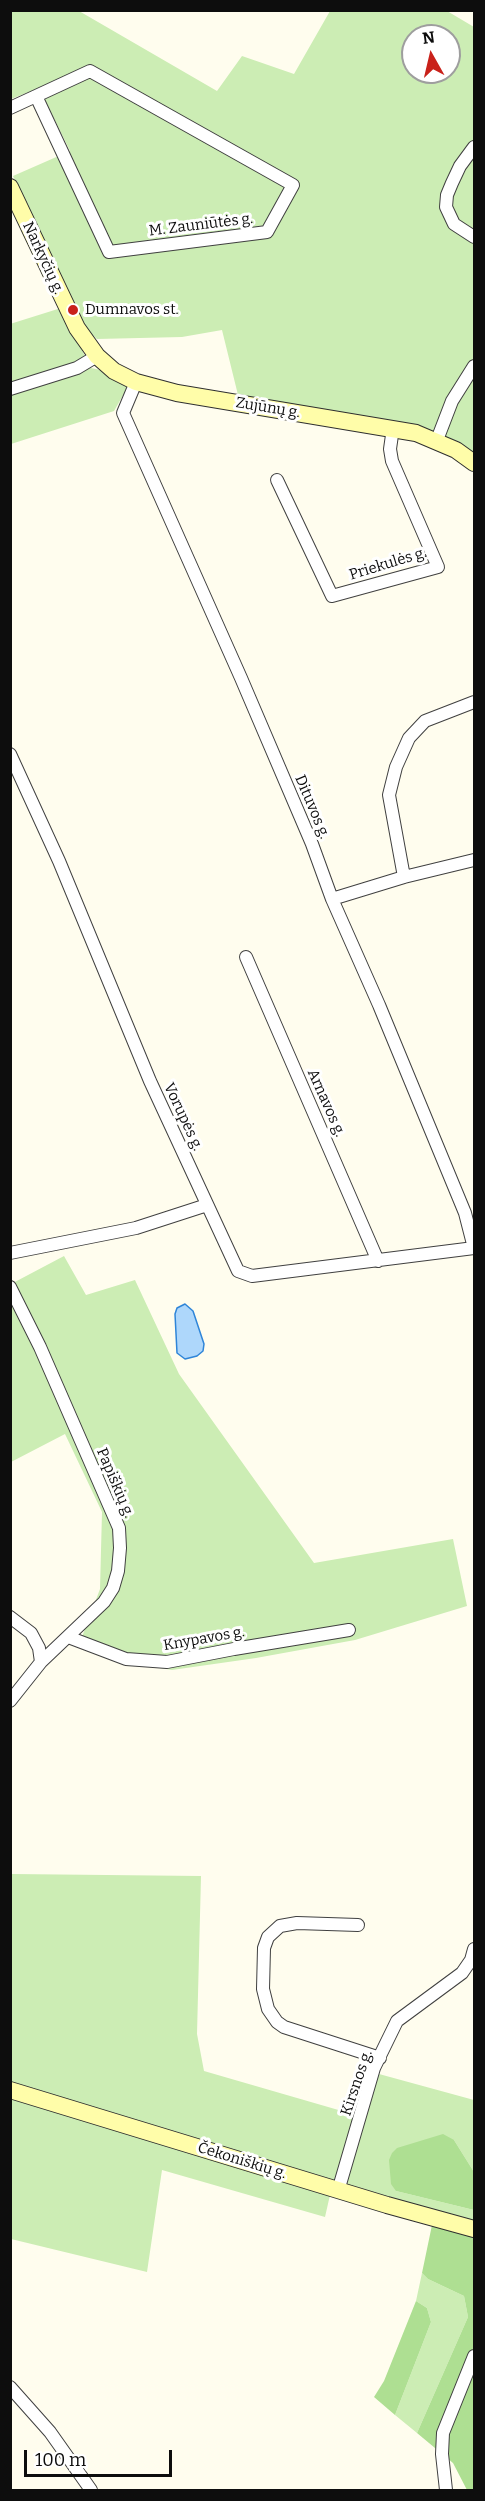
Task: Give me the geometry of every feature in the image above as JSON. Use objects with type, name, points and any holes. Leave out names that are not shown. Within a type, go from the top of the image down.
[{"type":"main road","name":"Narkyčių g.","points":[[10,187],[77,328]]},
{"type":"main road","name":"Zujūnų g.","points":[[77,328],[97,356],[114,371],[136,382],[177,393],[393,428],[437,440],[456,450],[474,464]]},
{"type":"main road","name":"Čekoniškių g.","points":[[10,2090],[338,2191],[474,2229]]},
{"type":"street","name":"M. Zauniūtės g.","points":[[10,108],[90,71],[293,185],[267,232],[109,252],[36,96]]},
{"type":"street","points":[[474,147],[460,166],[447,195],[447,207],[454,224],[474,237]]},
{"type":"street","points":[[10,389],[77,368],[97,356]]},
{"type":"street","points":[[437,440],[452,401],[474,366]]},
{"type":"street","name":"Dituvos g.","points":[[136,382],[123,413],[312,844],[332,899],[379,1005],[465,1213],[474,1248]]},
{"type":"street","name":"Priekulės g.","points":[[277,480],[332,596],[438,567],[392,461],[390,449],[393,428]]},
{"type":"street","points":[[404,877],[388,795],[396,767],[410,738],[425,721],[474,702]]},
{"type":"street","name":"Vorupės g.","points":[[10,754],[58,861],[150,1081],[238,1271],[247,1276],[474,1248]]},
{"type":"street","points":[[332,899],[404,877],[474,860]]},
{"type":"street","name":"Arnavos g.","points":[[246,957],[378,1261]]},
{"type":"street","points":[[10,1253],[136,1228],[207,1205]]},
{"type":"street","name":"Papiškių g.","points":[[10,1287],[40,1347],[119,1528],[118,1571],[113,1588],[104,1602],[41,1662],[10,1701]]},
{"type":"street","points":[[10,1617],[31,1634],[39,1648],[41,1662]]},
{"type":"street","name":"Knypavos g.","points":[[68,1637],[126,1659],[167,1662],[349,1630]]},
{"type":"street","points":[[358,1925],[297,1923],[280,1926],[268,1937],[264,1948],[263,1989],[268,2009],[277,2022],[284,2027],[380,2058]]},
{"type":"street","name":"Kirsnos g.","points":[[338,2191],[374,2068],[397,2021],[462,1974],[471,1960],[474,1949]]},
{"type":"street","points":[[446,2490],[442,2454],[443,2433],[474,2356]]},
{"type":"street","points":[[10,2387],[50,2432],[90,2490]]},
{"type":"green space","points":[[11,11],[79,11],[217,91],[242,56],[294,74],[330,11],[447,11],[474,27],[474,454],[238,395],[222,330],[182,337],[97,339],[86,329],[13,176],[70,151],[39,88],[11,99]]},
{"type":"green space","points":[[61,308],[91,368],[101,370],[129,385],[114,411],[11,444],[10,324]]},
{"type":"green space","points":[[64,1256],[86,1295],[135,1280],[179,1374],[314,1563],[453,1539],[467,1606],[355,1640],[172,1670],[119,1661],[82,1637],[100,1589],[102,1512],[65,1434],[11,1462],[11,1284]]},
{"type":"green space","points":[[12,1874],[201,1876],[197,2034],[204,2071],[366,2118],[379,2074],[474,2100],[474,2172],[454,2140],[396,2191],[474,2210],[474,2221],[355,2189],[11,2082]]},
{"type":"green space","points":[[11,2099],[330,2195],[325,2217],[162,2170],[147,2272],[11,2239]]},
{"type":"green space","points":[[443,2134],[454,2140],[474,2172],[474,2210],[396,2191],[391,2184],[389,2160],[397,2148]]},
{"type":"green space","points":[[432,2225],[474,2236],[474,2490],[467,2490],[453,2463],[417,2433],[468,2317],[464,2296],[428,2279],[422,2273]]},
{"type":"green space","points":[[422,2273],[428,2279],[464,2296],[468,2317],[417,2433],[395,2415],[431,2322],[427,2308],[416,2301]]},
{"type":"green space","points":[[416,2301],[427,2308],[431,2322],[395,2415],[374,2397],[384,2381]]},
{"type":"water","points":[[185,1304],[193,1311],[204,1344],[203,1351],[197,1356],[185,1359],[177,1353],[175,1314],[177,1308]]},
{"type":"place","name":"Dumnavos st.","points":[[73,310]]}]
